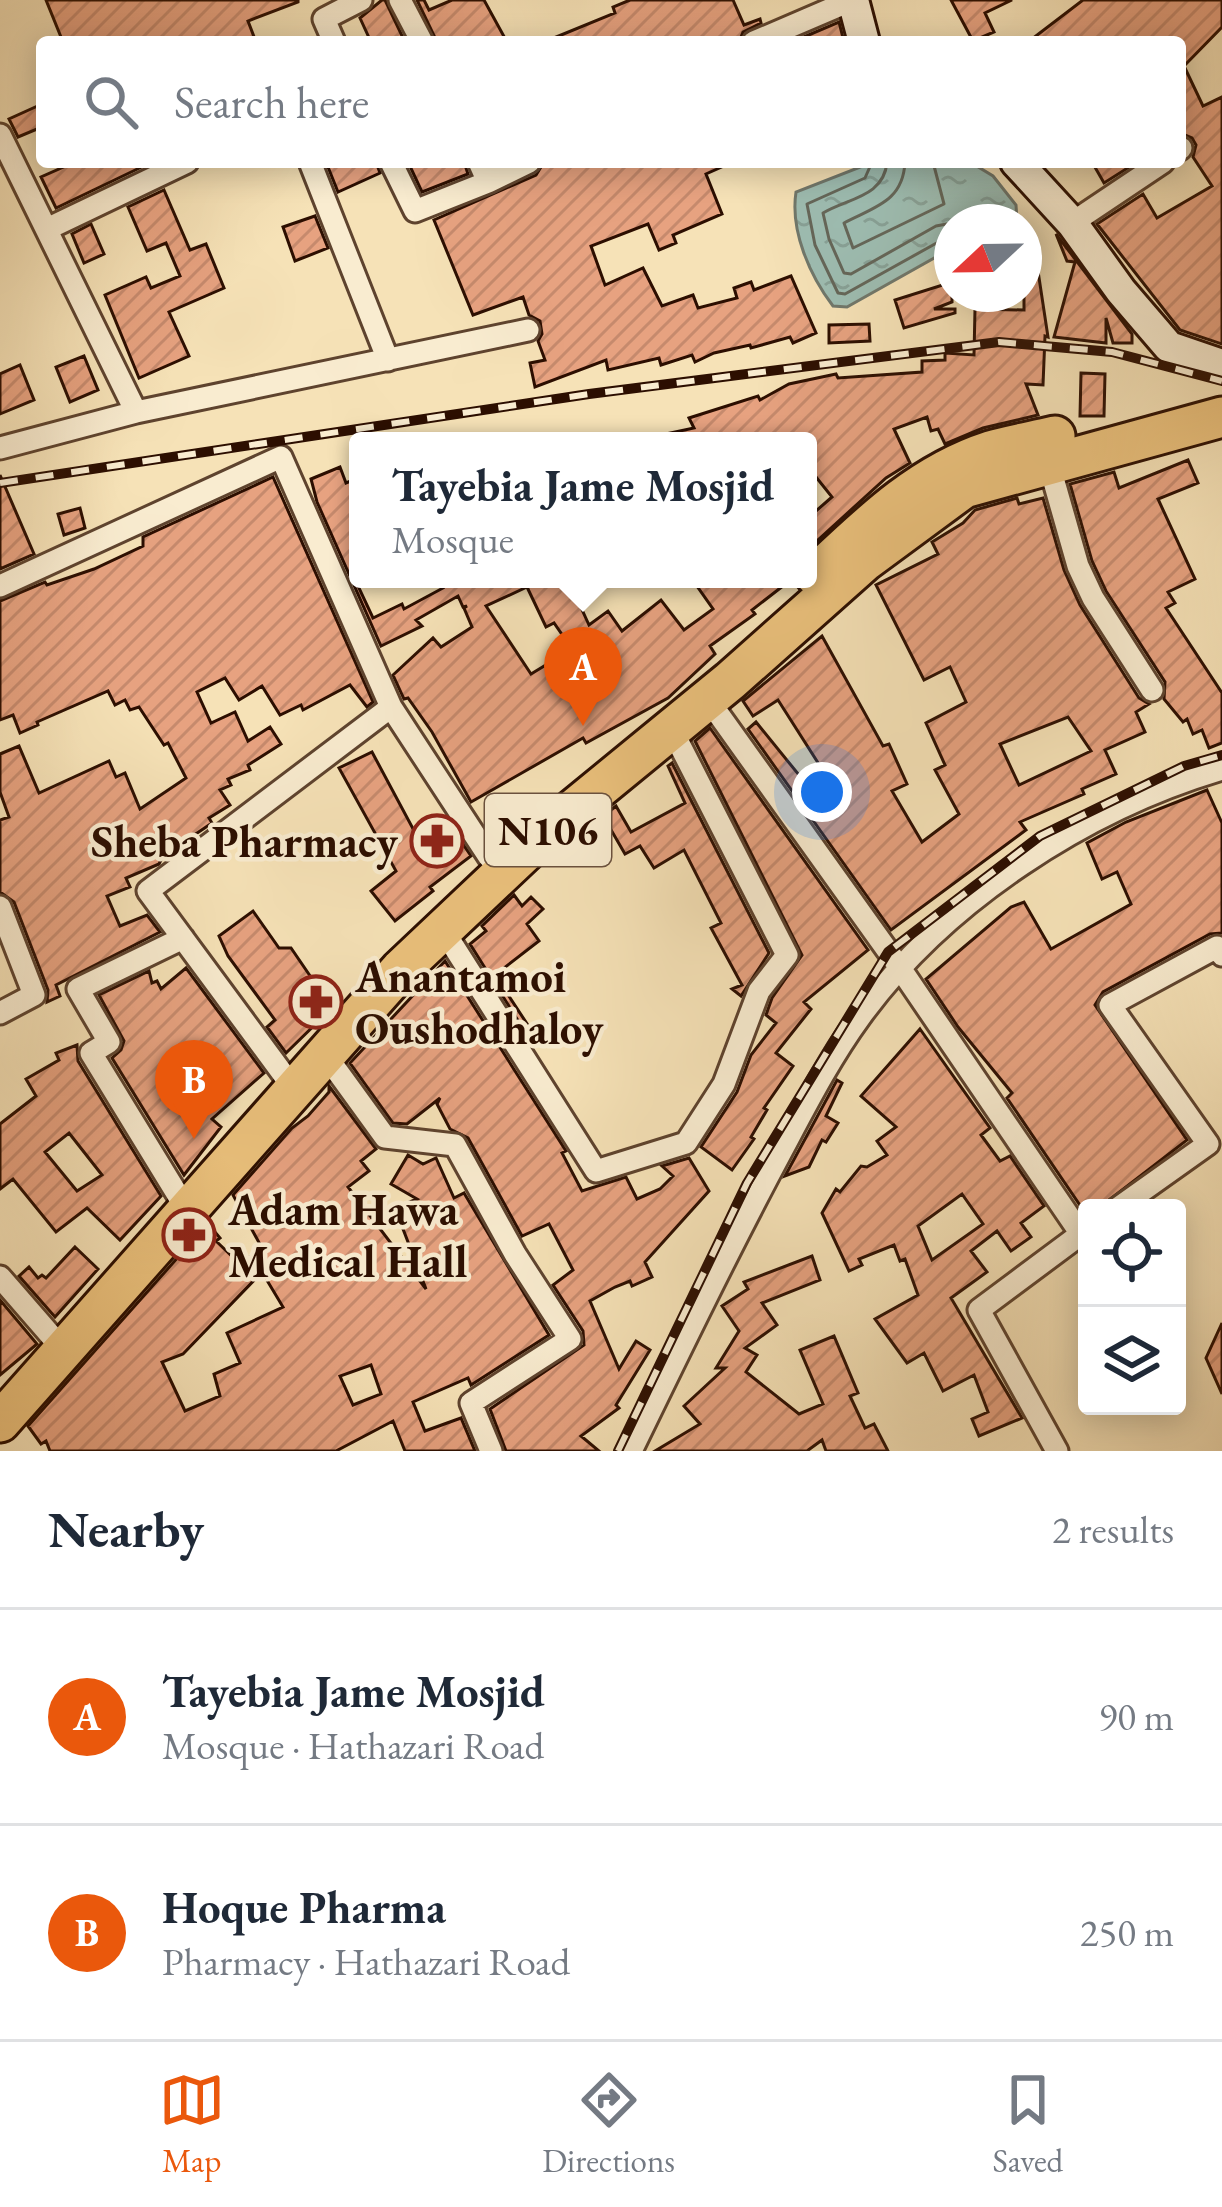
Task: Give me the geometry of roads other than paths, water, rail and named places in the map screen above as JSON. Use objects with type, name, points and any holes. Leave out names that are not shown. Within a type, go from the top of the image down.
[{"type":"highway","name":"N106","points":[[817,571],[905,494],[944,470],[990,451],[1222,395]]},
{"type":"highway","name":"N106","points":[[0,1422],[442,928],[547,831],[866,561],[964,488],[1222,418]]},
{"type":"highway","name":"N106","points":[[0,1393],[391,955],[489,857],[738,646],[799,588]]},
{"type":"street","points":[[331,36],[324,19],[361,0]]},
{"type":"street","points":[[400,0],[419,36]]},
{"type":"street","points":[[768,36],[852,0],[862,36]]},
{"type":"street","points":[[0,136],[136,412]]},
{"type":"street","points":[[47,229],[175,168]]},
{"type":"street","points":[[312,168],[388,361]]},
{"type":"street","points":[[394,168],[415,212],[483,172]]},
{"type":"street","points":[[1022,168],[1072,223],[1169,347],[1222,365]]},
{"type":"street","points":[[1072,223],[1154,168]]},
{"type":"street","points":[[0,448],[136,412],[528,330]]},
{"type":"street","points":[[0,586],[281,458],[391,706],[489,857]]},
{"type":"street","points":[[1048,464],[1078,566],[1152,690]]},
{"type":"street","points":[[707,698],[1078,1223]]},
{"type":"street","points":[[286,1078],[148,891],[391,706]]},
{"type":"street","points":[[442,928],[596,1172],[686,1143],[724,1084],[759,991],[787,955],[670,727]]},
{"type":"street","points":[[631,1451],[746,1216],[816,1087],[860,1017],[900,968],[988,889],[1045,850],[1106,813],[1222,769]]},
{"type":"street","points":[[0,907],[34,995],[0,1013]]},
{"type":"street","points":[[179,1197],[91,1053],[109,1042],[78,989],[182,938]]},
{"type":"street","points":[[1131,1199],[1208,1144],[1110,1005],[1217,947],[1222,955]]},
{"type":"street","points":[[327,1057],[385,1137],[455,1145],[569,1339],[471,1402],[491,1451]]},
{"type":"street","points":[[1057,1451],[979,1310],[1078,1236]]},
{"type":"street","points":[[0,1277],[53,1338]]},
{"type":"water","points":[[858,168],[980,168],[993,176],[1015,204],[934,204],[934,258],[847,307],[833,306],[817,281],[804,252],[796,192]]},
{"type":"railway","points":[[0,483],[589,394],[999,342],[1112,352],[1222,381]]},
{"type":"railway","points":[[618,1451],[747,1183],[888,952],[1040,836],[1184,766],[1222,755]]},
{"type":"place","name":"Tayebia Jame Mosjid","points":[[583,726]]},
{"type":"place","name":"Sheba Pharmacy","points":[[437,841]]},
{"type":"place","name":"Anantamoi Oushodhaloy","points":[[316,1002]]},
{"type":"place","name":"Hoque Pharma","points":[[194,1139]]},
{"type":"place","name":"Adam Hawa Medical Hall","points":[[189,1235]]}]
